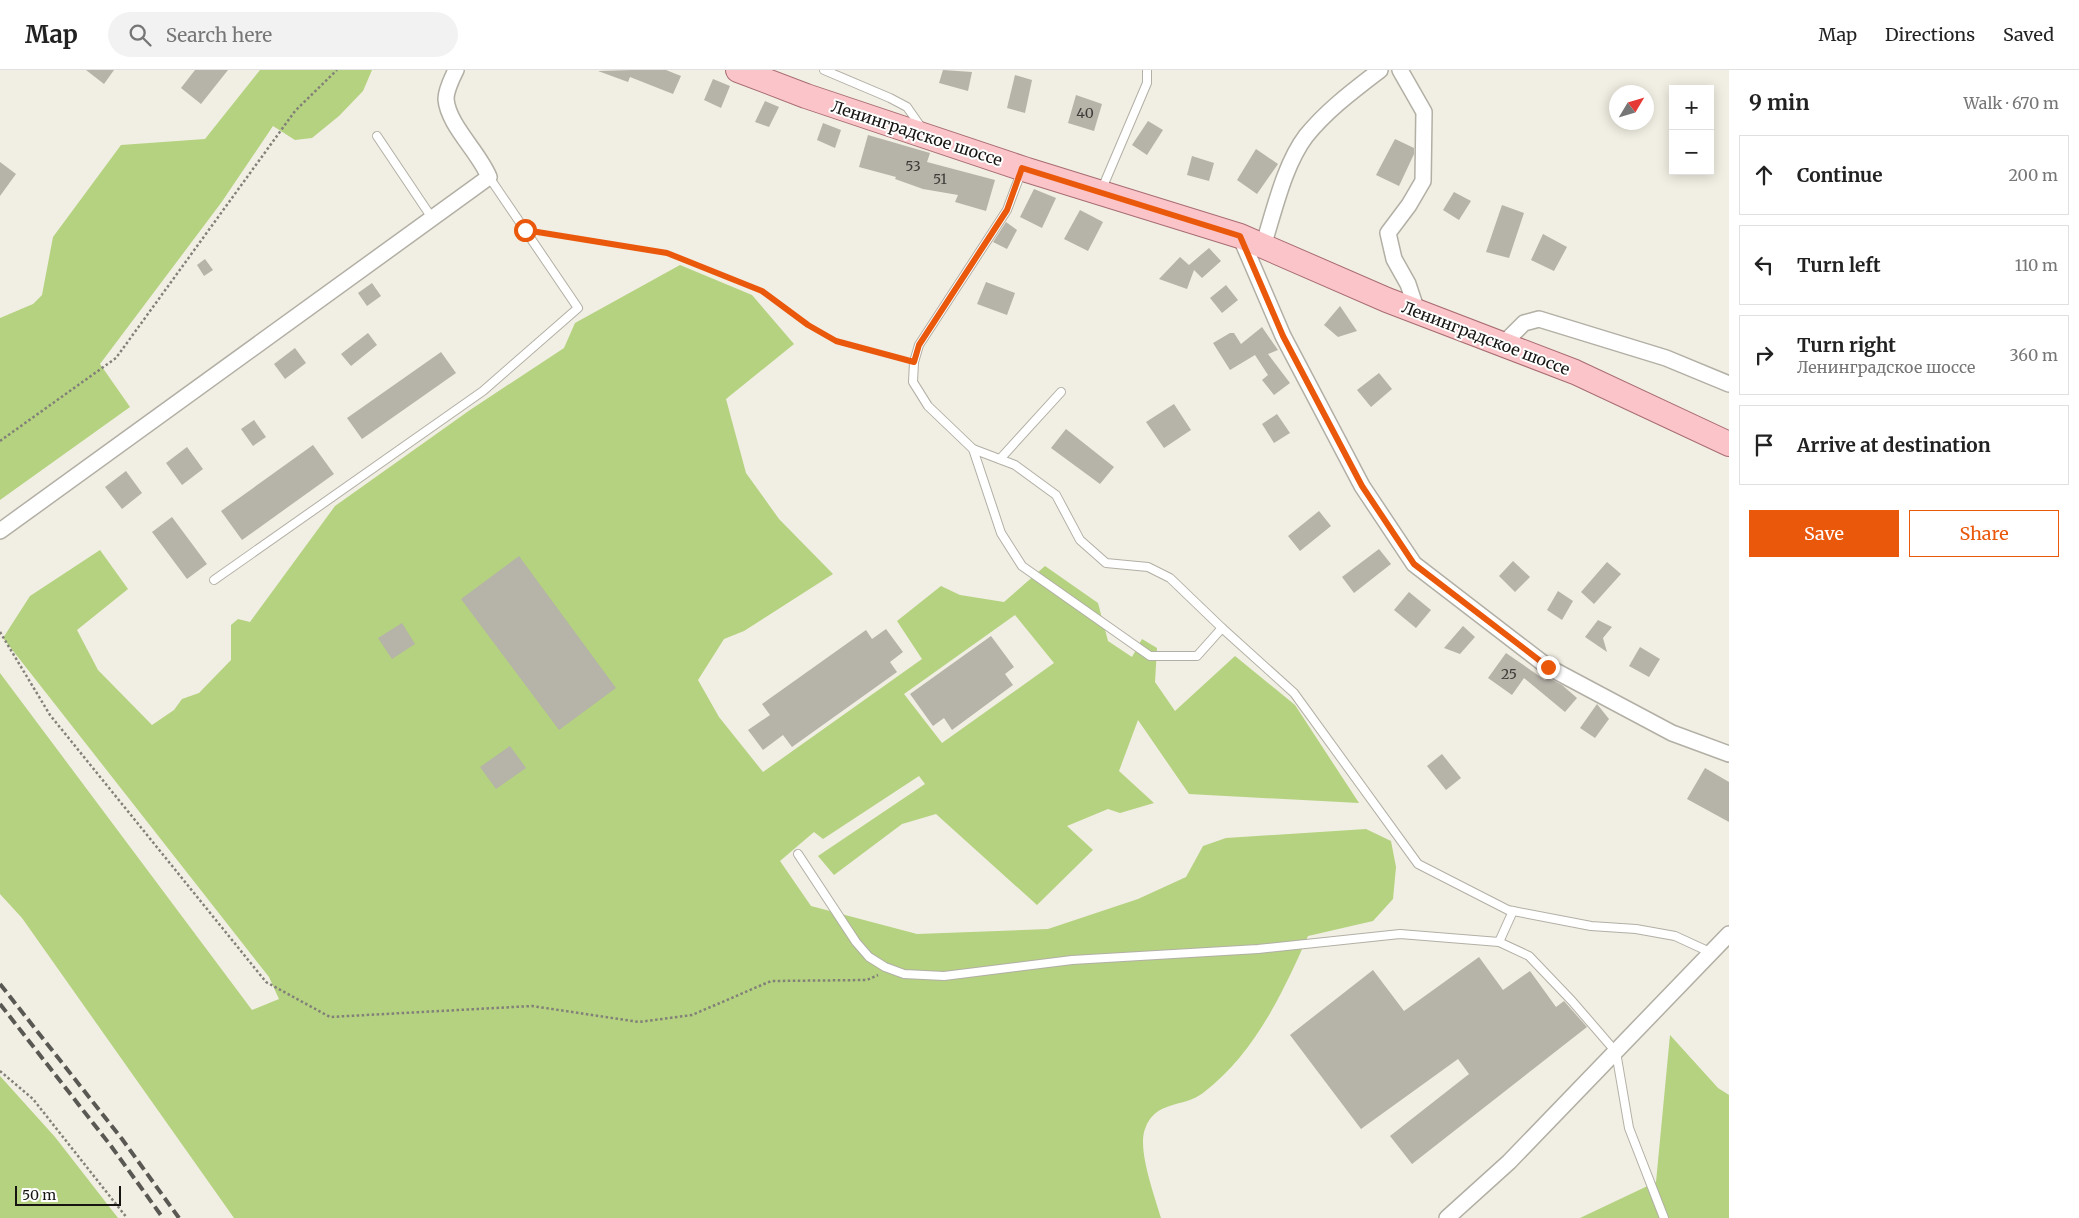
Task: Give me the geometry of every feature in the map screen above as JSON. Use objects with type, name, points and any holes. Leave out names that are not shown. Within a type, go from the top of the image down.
[{"type":"main road","name":"Ленинградское шоссе","points":[[738,70],[806,96],[1022,168],[1240,236],[1417,311],[1575,372],[1729,444]]},
{"type":"street","points":[[0,531],[489,177],[485,166],[453,120],[446,99],[456,70]]},
{"type":"street","points":[[1263,246],[1286,175],[1305,138],[1333,106],[1380,70]]},
{"type":"street","points":[[1400,70],[1424,112],[1423,181],[1409,205],[1388,233],[1394,259],[1408,284],[1417,311]]},
{"type":"street","points":[[1240,236],[1283,336],[1362,486],[1414,564],[1548,667],[1672,732],[1729,754]]},
{"type":"street","points":[[1503,344],[1524,324],[1539,319],[1666,358],[1729,384]]},
{"type":"street","points":[[1447,1218],[1509,1162],[1729,934]]},
{"type":"lane","points":[[824,70],[907,107],[927,136]]},
{"type":"lane","points":[[1100,192],[1147,83],[1147,70]]},
{"type":"lane","points":[[377,136],[432,218]]},
{"type":"lane","points":[[1022,168],[1007,210],[919,345],[914,362],[913,382],[928,406],[973,449],[1015,465],[1056,495],[1080,540],[1106,563],[1148,567],[1170,578],[1294,693],[1418,864],[1513,911],[1591,926],[1636,929],[1674,936],[1712,953]]},
{"type":"lane","points":[[214,580],[483,391],[578,308],[489,177]]},
{"type":"lane","points":[[1000,459],[1061,392]]},
{"type":"lane","points":[[973,449],[1000,533],[1022,566],[1054,590],[1150,656],[1197,656],[1222,628]]},
{"type":"lane","points":[[798,854],[856,942],[869,957],[890,969],[904,974],[944,976],[1072,960],[1258,949],[1400,934],[1499,942],[1529,956],[1572,1000],[1616,1052],[1629,1128],[1664,1218]]},
{"type":"lane","points":[[1499,942],[1513,911]]},
{"type":"path","points":[[0,441],[116,358],[295,111],[337,70]]},
{"type":"path","points":[[525,230],[667,253],[762,291],[808,325],[836,341],[914,362]]},
{"type":"path","points":[[0,632],[50,715],[266,982],[330,1017],[532,1006],[639,1022],[692,1015],[771,981],[867,980],[890,969]]},
{"type":"path","points":[[0,1071],[33,1099],[127,1218]]},
{"type":"green space","points":[[260,70],[372,70],[363,91],[339,116],[312,138],[295,140],[273,126],[221,203],[100,364],[130,407],[0,500],[0,318],[33,304],[42,295],[53,237],[121,145],[205,139]]},
{"type":"green space","points":[[680,265],[752,295],[794,344],[726,399],[746,473],[779,519],[833,574],[744,631],[724,639],[698,680],[719,717],[763,772],[922,659],[897,621],[941,586],[960,595],[1004,602],[1045,566],[1098,603],[1108,641],[1132,657],[1142,639],[1157,648],[1155,682],[1175,711],[1235,656],[1295,705],[1359,803],[1189,794],[1138,720],[1119,771],[1154,803],[1120,813],[1108,809],[1067,826],[1093,850],[1037,905],[936,814],[902,824],[834,875],[818,856],[925,784],[919,776],[823,839],[814,832],[780,861],[811,906],[917,934],[1048,929],[1138,899],[1186,877],[1203,846],[1226,838],[1366,829],[1391,841],[1396,867],[1393,899],[1373,921],[1308,936],[1277,1001],[1238,1060],[1203,1093],[1195,1098],[1162,1109],[1155,1113],[1150,1120],[1145,1129],[1143,1148],[1161,1218],[234,1218],[22,918],[0,894],[0,673],[252,1010],[279,999],[269,977],[3,638],[30,596],[100,550],[128,589],[77,630],[98,670],[152,725],[174,710],[182,699],[199,693],[231,660],[231,625],[238,619],[250,622],[335,506],[470,410],[564,348],[575,323]],"holes":[[[1015,615],[1054,663],[942,743],[904,694]]]},
{"type":"green space","points":[[1670,1035],[1718,1088],[1729,1095],[1729,1218],[1580,1218],[1656,1182]]},
{"type":"green space","points":[[0,1076],[55,1137],[118,1218],[0,1218]]},
{"type":"building","points":[[86,70],[114,70],[104,84]]},
{"type":"building","points":[[195,70],[228,70],[201,104],[181,88]]},
{"type":"building","points":[[666,70],[681,76],[673,94],[630,77],[628,82],[598,71]]},
{"type":"building","points":[[943,70],[972,72],[968,91],[939,83]]},
{"type":"building","points":[[1015,75],[1032,80],[1025,113],[1007,108]]},
{"type":"building","points":[[713,79],[730,86],[721,108],[704,100]]},
{"type":"building","points":[[1076,95],[1102,104],[1094,131],[1068,123]]},
{"type":"building","points":[[765,101],[779,107],[769,127],[755,122]]},
{"type":"building","points":[[1148,121],[1163,130],[1147,155],[1132,145]]},
{"type":"building","points":[[823,123],[841,130],[835,148],[817,140]]},
{"type":"building","points":[[868,135],[930,153],[927,162],[995,180],[986,211],[955,202],[958,195],[923,189],[895,179],[896,177],[859,167]]},
{"type":"building","points":[[1395,139],[1414,148],[1414,154],[1399,186],[1376,175]]},
{"type":"building","points":[[1256,149],[1278,164],[1257,194],[1237,180]]},
{"type":"building","points":[[1192,156],[1214,163],[1209,181],[1187,175]]},
{"type":"building","points":[[0,162],[16,174],[0,196]]},
{"type":"building","points":[[1034,189],[1056,198],[1042,228],[1020,217]]},
{"type":"building","points":[[1454,192],[1471,201],[1459,220],[1443,210]]},
{"type":"building","points":[[1502,205],[1524,213],[1509,258],[1486,252]]},
{"type":"building","points":[[1080,210],[1103,222],[1088,251],[1064,239]]},
{"type":"building","points":[[1006,222],[1017,230],[1007,249],[993,242]]},
{"type":"building","points":[[1543,234],[1567,247],[1554,271],[1531,260]]},
{"type":"building","points":[[1209,248],[1221,261],[1202,278],[1194,270],[1187,289],[1159,279],[1180,257],[1189,265]]},
{"type":"building","points":[[205,259],[213,270],[204,276],[197,265]]},
{"type":"building","points":[[986,282],[1015,293],[1007,315],[977,304]]},
{"type":"building","points":[[372,283],[381,296],[367,306],[358,293]]},
{"type":"building","points":[[1226,285],[1238,300],[1222,313],[1210,298]]},
{"type":"building","points":[[1340,306],[1357,331],[1338,337],[1324,325]]},
{"type":"building","points":[[1262,327],[1278,350],[1268,354],[1290,383],[1274,395],[1262,380],[1268,375],[1255,355],[1230,370],[1213,343],[1230,333],[1234,333],[1241,344]]},
{"type":"building","points":[[368,333],[377,345],[351,366],[341,354]]},
{"type":"building","points":[[295,348],[306,363],[285,379],[274,364]]},
{"type":"building","points":[[441,352],[456,373],[362,439],[347,418]]},
{"type":"building","points":[[1379,373],[1392,389],[1371,407],[1357,390]]},
{"type":"building","points":[[1174,404],[1191,430],[1164,448],[1146,422]]},
{"type":"building","points":[[1277,414],[1290,433],[1274,443],[1262,424]]},
{"type":"building","points":[[254,420],[266,437],[253,446],[241,429]]},
{"type":"building","points":[[1066,429],[1114,467],[1100,484],[1051,448]]},
{"type":"building","points":[[313,445],[334,474],[242,540],[221,511]]},
{"type":"building","points":[[187,447],[203,469],[182,485],[166,463]]},
{"type":"building","points":[[126,471],[142,493],[122,509],[105,487]]},
{"type":"building","points":[[1319,511],[1331,526],[1300,551],[1288,536]]},
{"type":"building","points":[[172,517],[207,564],[187,579],[152,532]]},
{"type":"building","points":[[1379,549],[1391,564],[1354,593],[1342,577]]},
{"type":"building","points":[[519,556],[616,688],[559,730],[461,599]]},
{"type":"building","points":[[1513,561],[1530,577],[1515,592],[1499,576]]},
{"type":"building","points":[[1607,562],[1621,574],[1594,604],[1581,592]]},
{"type":"building","points":[[1558,591],[1573,601],[1562,620],[1547,610]]},
{"type":"building","points":[[1409,592],[1431,610],[1416,628],[1394,610]]},
{"type":"building","points":[[1598,620],[1612,627],[1603,638],[1607,652],[1585,637]]},
{"type":"building","points":[[402,623],[415,644],[392,659],[378,638]]},
{"type":"building","points":[[1463,626],[1475,637],[1460,654],[1444,648]]},
{"type":"building","points":[[886,629],[903,652],[890,662],[897,672],[792,747],[783,735],[763,750],[748,730],[770,715],[762,704],[866,630],[872,639]]},
{"type":"building","points":[[991,636],[1014,667],[1005,674],[1013,685],[952,730],[944,718],[933,726],[910,694]]},
{"type":"building","points":[[1640,647],[1660,659],[1649,677],[1629,666]]},
{"type":"building","points":[[1506,653],[1545,680],[1547,677],[1562,685],[1577,698],[1565,712],[1524,678],[1512,695],[1488,678]]},
{"type":"building","points":[[1597,704],[1609,719],[1595,738],[1580,728]]},
{"type":"building","points":[[510,746],[526,768],[496,789],[480,767]]},
{"type":"building","points":[[1442,754],[1461,778],[1446,790],[1427,766]]},
{"type":"building","points":[[1705,768],[1729,782],[1729,822],[1687,799]]},
{"type":"building","points":[[1479,957],[1503,990],[1530,971],[1556,1007],[1564,1001],[1587,1027],[1412,1164],[1390,1136],[1469,1074],[1458,1059],[1361,1129],[1290,1035],[1373,970],[1404,1011]]},
{"type":"railway","points":[[0,984],[122,1139],[179,1218]]},
{"type":"railway","points":[[0,1004],[111,1146],[163,1218]]},
{"type":"route","points":[[525,230],[667,253],[762,291],[808,325],[836,341],[914,362],[919,345],[1007,210],[1022,168],[1240,236],[1283,336],[1362,486],[1414,564],[1548,667]]}]
